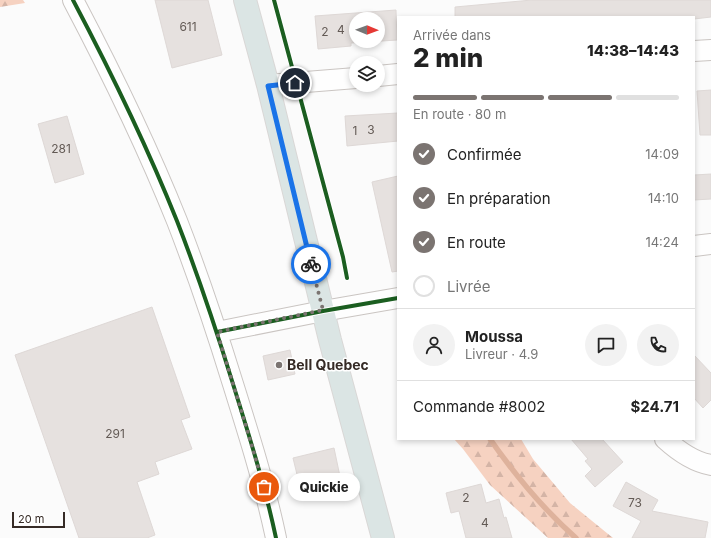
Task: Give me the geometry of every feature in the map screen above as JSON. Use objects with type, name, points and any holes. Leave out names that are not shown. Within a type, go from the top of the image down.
[{"type":"main road","points":[[245,0],[268,86],[323,310],[383,538]]},
{"type":"street","points":[[73,0],[122,96],[176,221],[217,332],[258,466],[276,538]]},
{"type":"street","points":[[695,51],[711,50]]},
{"type":"street","points":[[385,75],[397,74]]},
{"type":"street","points":[[268,86],[349,79]]},
{"type":"street","points":[[695,246],[711,244]]},
{"type":"street","points":[[217,332],[323,310],[397,298]]},
{"type":"street","points":[[666,440],[690,457],[711,465]]},
{"type":"green space","points":[[0,0],[23,0],[25,3],[0,7]]},
{"type":"green space","points":[[455,440],[522,440],[533,459],[570,503],[613,538],[548,538],[490,485]]},
{"type":"building","points":[[155,0],[208,0],[222,55],[172,68]]},
{"type":"building","points":[[532,0],[711,0],[711,17],[695,19],[695,16],[455,16],[455,7]]},
{"type":"building","points":[[396,10],[397,40],[385,41],[385,12],[369,12]]},
{"type":"building","points":[[349,13],[349,46],[318,49],[315,16]]},
{"type":"building","points":[[711,90],[711,135],[700,135],[697,91]]},
{"type":"building","points":[[397,113],[397,141],[347,146],[345,116]]},
{"type":"building","points":[[67,116],[84,174],[55,183],[38,124]]},
{"type":"building","points":[[711,174],[711,199],[695,200],[695,175]]},
{"type":"building","points":[[397,176],[397,271],[392,272],[372,182]]},
{"type":"building","points":[[152,307],[190,417],[181,420],[192,449],[155,462],[159,474],[137,482],[155,535],[147,538],[79,538],[15,355]]},
{"type":"building","name":"Bell Quebec","points":[[290,350],[295,374],[268,380],[263,356]]},
{"type":"building","points":[[695,356],[711,373],[711,400],[703,408],[695,399]]},
{"type":"building","points":[[572,440],[603,440],[623,462],[595,487],[585,476],[592,469],[585,461],[588,459]]},
{"type":"building","points":[[334,448],[342,486],[302,495],[293,458]]},
{"type":"building","points":[[626,482],[658,500],[652,511],[708,522],[705,538],[632,538],[641,521],[613,506]]},
{"type":"building","points":[[481,484],[486,503],[499,499],[504,518],[506,517],[512,538],[466,538],[459,511],[451,513],[446,493]]},
{"type":"waterway","points":[[491,440],[509,466],[530,491],[576,538]]},
{"type":"cycle path","points":[[73,0],[141,137],[185,241],[245,422],[262,480],[276,538]]},
{"type":"cycle path","points":[[274,0],[343,257],[347,278]]},
{"type":"cycle path","points":[[217,332],[397,298]]},
{"type":"way so far","points":[[264,487],[217,332],[323,310],[311,264]]},
{"type":"place","name":"Bell Quebec","points":[[279,365]]},
{"type":"place","name":"Quickie","points":[[264,487]]},
{"type":"route","points":[[295,83],[268,86],[311,264]]}]
